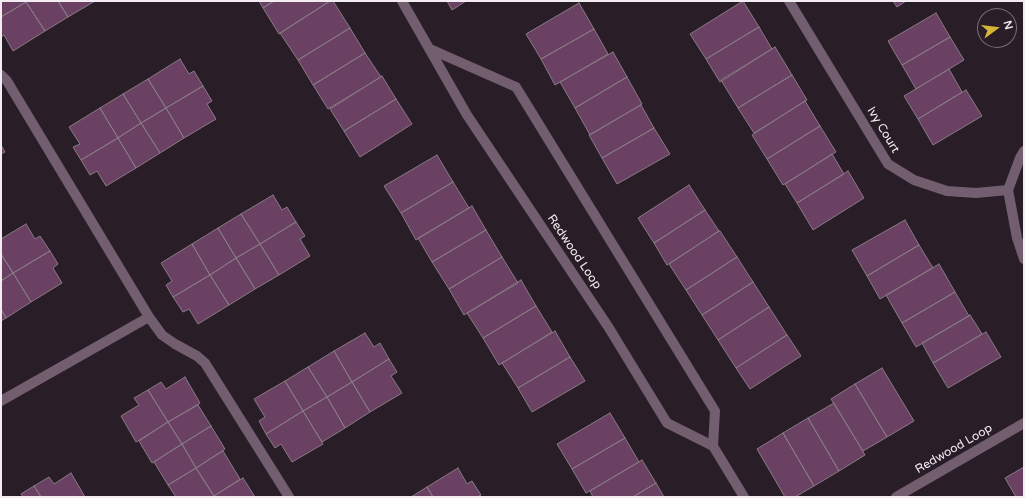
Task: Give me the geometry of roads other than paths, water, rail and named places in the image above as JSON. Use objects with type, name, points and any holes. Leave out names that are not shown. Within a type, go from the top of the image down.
[{"type":"street","name":"Redwood Loop","points":[[402,1],[467,115],[609,328],[667,423],[713,446]]},
{"type":"street","name":"Ivy Court","points":[[789,1],[888,164],[914,180],[947,191],[976,194],[1008,190]]},
{"type":"street","points":[[430,49],[516,88],[715,411],[713,446],[744,497]]},
{"type":"street","points":[[1,75],[7,81],[149,317],[162,335],[205,363],[289,497]]},
{"type":"street","points":[[1024,151],[1008,190],[1017,238],[1024,259]]},
{"type":"street","points":[[1,401],[149,317]]},
{"type":"street","name":"Redwood Loop","points":[[896,497],[1024,423]]}]
